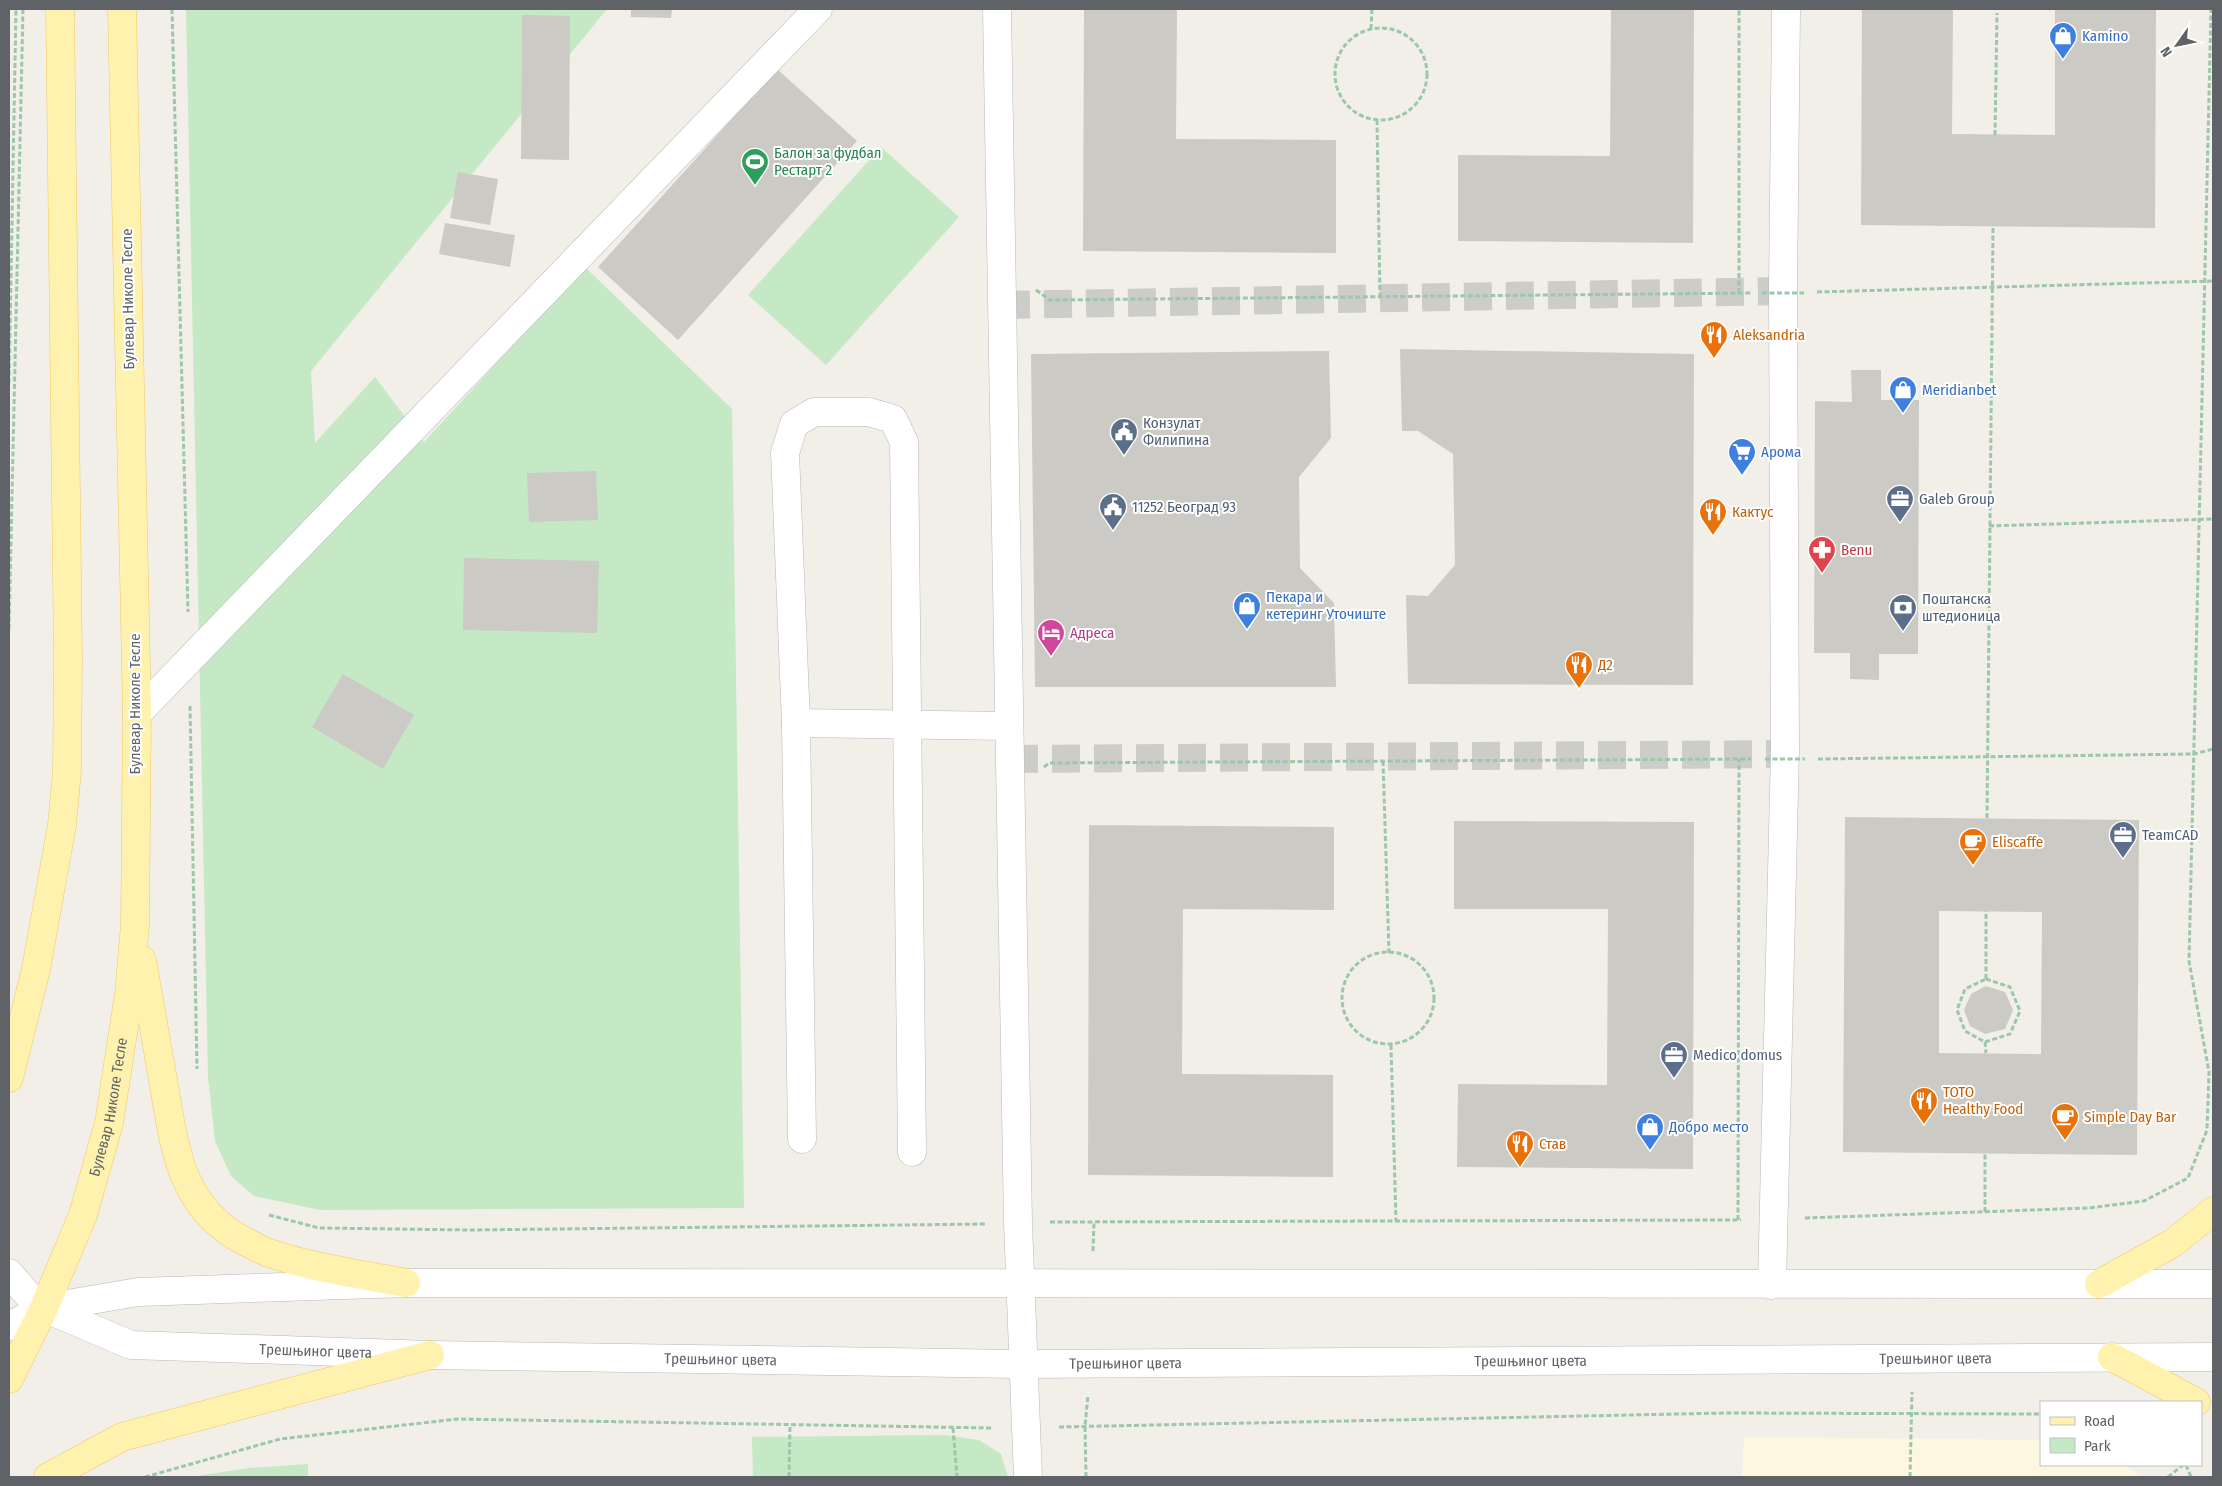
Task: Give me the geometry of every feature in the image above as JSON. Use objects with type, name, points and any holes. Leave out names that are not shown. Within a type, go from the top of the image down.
[{"type":"main road","points":[[9,1078],[36,968],[62,825],[67,771],[68,658],[60,9]]},
{"type":"main road","name":"Булевар Николе Тесле","points":[[9,1379],[44,1308],[82,1215],[109,1123],[129,994],[135,925],[136,714],[122,9]]},
{"type":"main road","points":[[135,925],[175,1145],[185,1178],[202,1208],[218,1225],[235,1237],[267,1253],[328,1268],[406,1283]]},
{"type":"main road","points":[[2099,1284],[2173,1243],[2213,1210]]},
{"type":"main road","points":[[48,1477],[122,1437],[430,1355]]},
{"type":"main road","points":[[2112,1357],[2194,1401]]},
{"type":"main road","points":[[2202,1407],[2213,1417]]},
{"type":"street","points":[[136,714],[818,9]]},
{"type":"street","points":[[997,9],[1019,1283],[1028,1477]]},
{"type":"street","points":[[1772,1285],[1785,750],[1783,291],[1786,9]]},
{"type":"street","points":[[802,1139],[796,722],[785,453],[794,424],[814,412],[869,412],[893,419],[904,442],[912,1152]]},
{"type":"street","points":[[796,722],[1009,726]]},
{"type":"street","name":"Трешњиног цвета","points":[[9,1273],[28,1295],[44,1308],[131,1345],[430,1355],[1024,1364],[2112,1357],[2213,1358]]},
{"type":"street","points":[[9,1326],[44,1308],[138,1292],[406,1283],[2213,1284]]},
{"type":"path","points":[[9,383],[16,9]]},
{"type":"path","points":[[9,629],[22,9]]},
{"type":"path","points":[[172,9],[190,660]]},
{"type":"path","points":[[1371,29],[1372,9]]},
{"type":"path","points":[[1739,9],[1739,293]]},
{"type":"path","points":[[1773,1219],[2089,1208],[2144,1201],[2188,1178],[2207,1130],[2209,1072],[2189,961],[2203,282],[2211,9]]},
{"type":"path","points":[[1995,135],[1997,13]]},
{"type":"path","points":[[1386,28],[1399,32],[1412,40],[1421,50],[1426,64],[1428,78],[1424,92],[1416,104],[1405,114],[1391,120],[1364,118],[1353,111],[1344,102],[1337,90],[1334,77],[1340,52],[1348,41],[1359,33],[1371,29],[1386,28]]},
{"type":"path","points":[[1377,120],[1380,297]]},
{"type":"path","points":[[1987,818],[1986,756],[1993,227]]},
{"type":"path","points":[[1032,281],[1035,290],[1050,300],[1804,293],[2213,281]]},
{"type":"path","points":[[1990,526],[2213,519]]},
{"type":"path","points":[[1042,769],[1049,763],[1805,759],[2194,754],[2213,750]]},
{"type":"path","points":[[1738,1220],[1739,759]]},
{"type":"path","points":[[1384,761],[1389,953]]},
{"type":"path","points":[[1986,911],[1986,979]]},
{"type":"path","points":[[1378,953],[1406,955],[1420,964],[1429,977],[1435,992],[1434,1008],[1428,1023],[1417,1035],[1404,1043],[1391,1044],[1372,1042],[1360,1035],[1350,1024],[1344,1010],[1342,996],[1345,981],[1353,969],[1364,959],[1378,953]]},
{"type":"path","points":[[1986,979],[2010,988],[2020,1011],[2010,1034],[1985,1042],[1965,1031],[1957,1010],[1965,989],[1986,979]]},
{"type":"path","points":[[1985,1042],[1986,1053]]},
{"type":"path","points":[[1391,1044],[1396,1221]]},
{"type":"path","points":[[1984,1212],[1985,1154]]},
{"type":"path","points":[[1910,1359],[1912,1414],[1910,1477]]},
{"type":"path","points":[[1086,1477],[1085,1426],[1091,1363]]},
{"type":"path","points":[[145,1477],[280,1439],[458,1418],[1027,1428],[1724,1413],[2040,1414]]},
{"type":"path","points":[[789,1477],[790,1425]]},
{"type":"path","points":[[953,1428],[958,1477]]},
{"type":"path","points":[[2168,1477],[2183,1466]]},
{"type":"path","points":[[2185,1466],[2192,1477]]},
{"type":"shaded area","points":[[1744,1437],[2040,1440],[2040,1466],[2126,1466],[2142,1477],[1742,1477]]},
{"type":"green space","points":[[186,9],[607,9],[311,371],[315,443],[375,377],[424,442],[585,267],[732,409],[744,1208],[320,1210],[254,1196],[231,1176],[215,1141],[208,1077]]},
{"type":"green space","points":[[881,147],[959,217],[826,365],[748,295]]},
{"type":"green space","points":[[944,1435],[979,1440],[1001,1454],[1008,1477],[753,1477],[752,1437]]},
{"type":"green space","points":[[308,1464],[308,1477],[190,1477],[249,1468]]},
{"type":"building","points":[[631,9],[672,9],[671,18],[631,17]]},
{"type":"building","points":[[1084,9],[1177,9],[1176,139],[1336,140],[1336,253],[1083,251]]},
{"type":"building","points":[[1611,9],[1694,9],[1693,243],[1458,241],[1458,155],[1610,156]]},
{"type":"building","points":[[1862,9],[1953,9],[1952,134],[2055,135],[2055,9],[2156,9],[2155,228],[1861,225]]},
{"type":"building","points":[[522,15],[570,16],[569,160],[521,159]]},
{"type":"building","points":[[777,69],[857,141],[678,340],[598,267]]},
{"type":"building","points":[[458,172],[498,179],[490,225],[450,218]]},
{"type":"building","points":[[445,223],[515,235],[510,267],[439,254]]},
{"type":"building","points":[[1400,349],[1694,354],[1693,685],[1408,684],[1406,595],[1428,596],[1455,565],[1453,454],[1418,431],[1402,431]]},
{"type":"building","points":[[1329,351],[1331,438],[1299,477],[1300,568],[1334,603],[1336,687],[1035,687],[1031,354]]},
{"type":"building","points":[[1851,370],[1881,370],[1881,400],[1919,400],[1918,654],[1879,654],[1879,680],[1850,679],[1850,653],[1814,653],[1815,401],[1852,402]]},
{"type":"building","points":[[596,471],[598,520],[529,522],[527,473]]},
{"type":"building","points":[[464,558],[599,561],[597,633],[463,630]]},
{"type":"building","points":[[343,674],[414,715],[383,769],[312,727]]},
{"type":"building","points":[[1845,817],[2139,820],[2137,1155],[1843,1152]],"holes":[[[1939,911],[2042,912],[2041,1054],[1939,1053]]]},
{"type":"building","points":[[1454,821],[1694,822],[1693,1169],[1457,1167],[1458,1084],[1607,1085],[1608,909],[1454,909]]},
{"type":"building","points":[[1089,825],[1334,827],[1334,910],[1183,909],[1182,1074],[1333,1075],[1333,1177],[1088,1175]]},
{"type":"building","points":[[1986,986],[2005,992],[2013,1010],[2005,1029],[1985,1034],[1970,1026],[1964,1010],[1971,994]]},
{"type":"tunnel","points":[[1002,305],[1783,291]]},
{"type":"tunnel","points":[[1010,759],[1785,754]]},
{"type":"place","name":"Kamino","points":[[2063,60]]},
{"type":"place","name":"Балон за фудбал Рестарт 2","points":[[755,186]]},
{"type":"place","name":"Aleksandria","points":[[1714,359]]},
{"type":"place","name":"Meridianbet","points":[[1903,414]]},
{"type":"place","name":"Конзулат Филипина","points":[[1124,456]]},
{"type":"place","name":"Арома","points":[[1742,476]]},
{"type":"place","name":"Galeb Group","points":[[1900,523]]},
{"type":"place","name":"11252 Београд 93","points":[[1113,531]]},
{"type":"place","name":"Кактус","points":[[1713,536]]},
{"type":"place","name":"Benu","points":[[1822,574]]},
{"type":"place","name":"Пекара и кетеринг Уточиште","points":[[1247,630]]},
{"type":"place","name":"Поштанска штедионица","points":[[1903,632]]},
{"type":"place","name":"Адреса","points":[[1051,657]]},
{"type":"place","name":"Д2","points":[[1579,689]]},
{"type":"place","name":"TeamCAD","points":[[2123,859]]},
{"type":"place","name":"Eliscaffe","points":[[1973,866]]},
{"type":"place","name":"Medico domus","points":[[1674,1079]]},
{"type":"place","name":"TOTO Healthy Food","points":[[1924,1125]]},
{"type":"place","name":"Simple Day Bar","points":[[2065,1141]]},
{"type":"place","name":"Добро место","points":[[1650,1151]]},
{"type":"place","name":"Став","points":[[1520,1168]]}]
